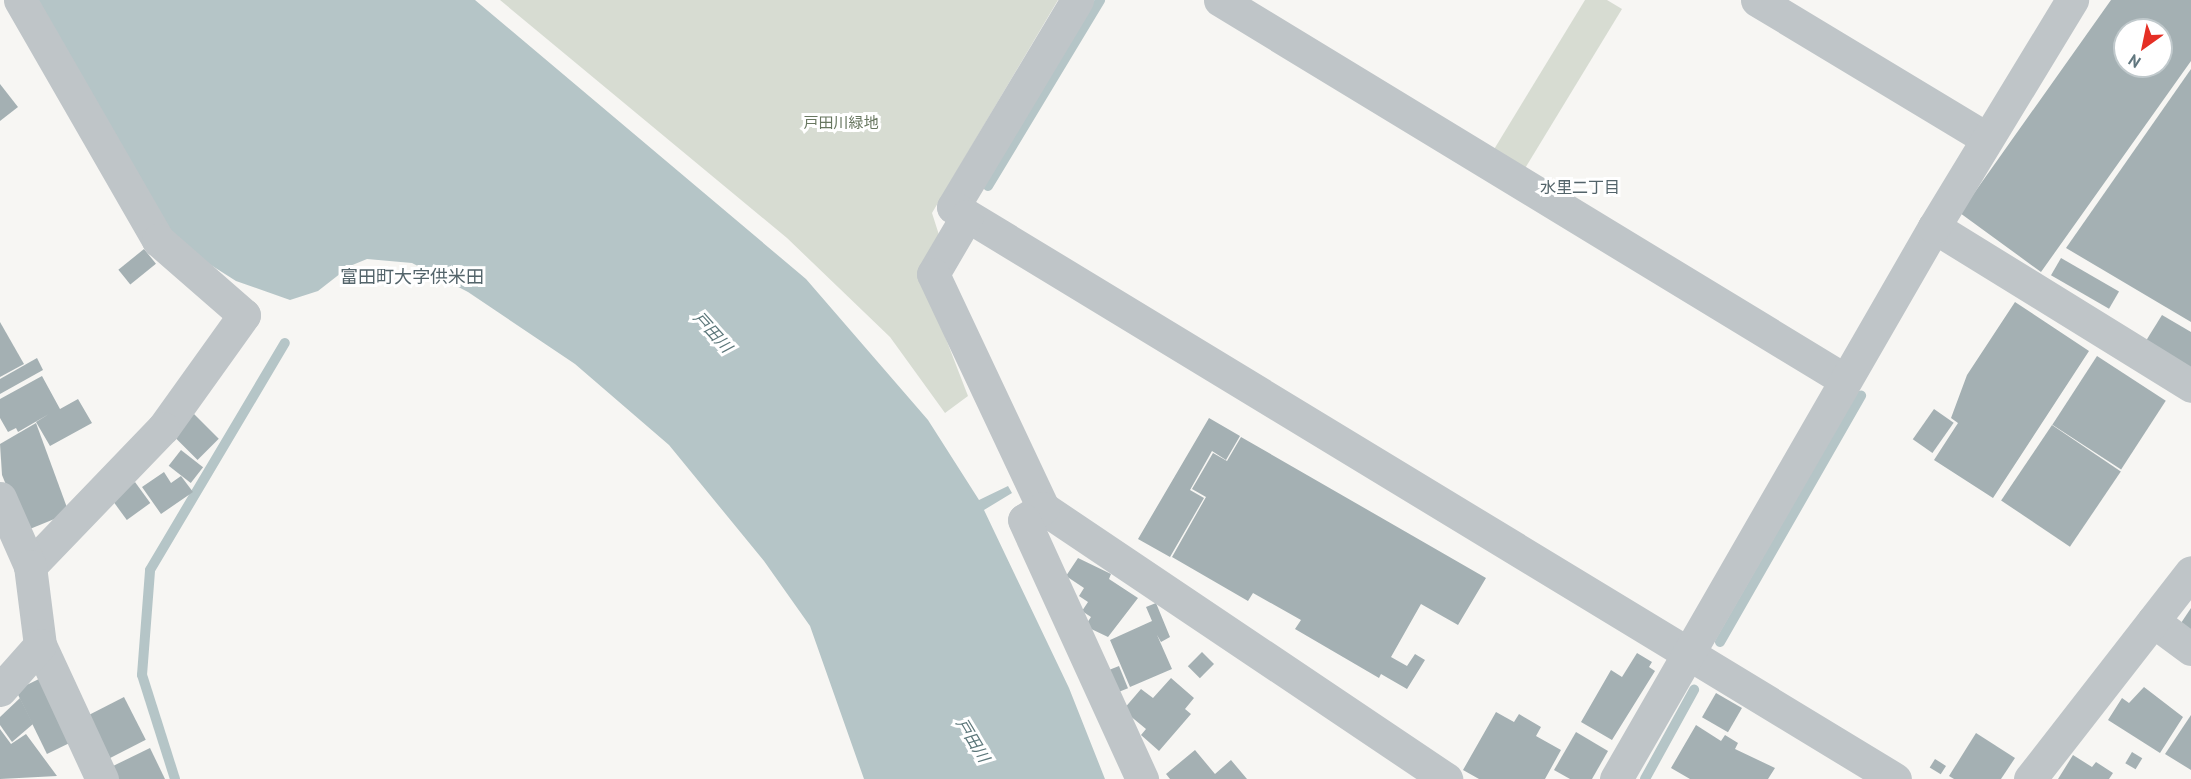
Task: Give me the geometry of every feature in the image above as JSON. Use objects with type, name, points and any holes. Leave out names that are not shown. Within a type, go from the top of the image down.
[{"type":"street","points":[[20,0],[62,66],[158,240],[244,315],[163,428],[30,566]]},
{"type":"street","points":[[1077,0],[953,207],[1895,779]]},
{"type":"street","points":[[1220,0],[1845,380]]},
{"type":"street","points":[[1757,0],[1986,138]]},
{"type":"street","points":[[1616,779],[1986,138],[2072,0]]},
{"type":"street","points":[[967,216],[933,274],[1042,508],[1447,779]]},
{"type":"street","points":[[1934,227],[2191,386]]},
{"type":"street","points":[[0,498],[30,566],[40,645],[102,779]]},
{"type":"street","points":[[1042,508],[1024,520],[1142,779]]},
{"type":"street","points":[[2030,779],[2191,572]]},
{"type":"street","points":[[2153,621],[2191,649]]},
{"type":"street","points":[[0,690],[40,645]]},
{"type":"green space","name":"戸田川緑地","points":[[500,0],[1058,0],[932,213],[940,238],[919,269],[968,396],[945,413],[890,337],[787,238]]},
{"type":"green space","points":[[1585,0],[1607,0],[1622,9],[1524,170],[1493,151]]},
{"type":"water","name":"戸田川","points":[[35,0],[475,0],[806,279],[928,420],[979,500],[1008,486],[1012,493],[984,510],[1069,688],[1105,779],[864,779],[810,626],[764,561],[669,445],[575,364],[468,292],[412,263],[367,259],[350,266],[318,291],[290,300],[236,281],[192,253],[165,225]]},
{"type":"building","points":[[2111,0],[2191,0],[2191,61],[2041,272],[1960,213]]},
{"type":"building","points":[[2191,69],[2191,322],[2066,248]]},
{"type":"building","points":[[0,84],[18,107],[0,121]]},
{"type":"building","points":[[144,249],[156,264],[130,285],[118,270]]},
{"type":"building","points":[[2061,258],[2119,292],[2109,309],[2051,275]]},
{"type":"building","points":[[2015,302],[2089,351],[1993,498],[1934,460],[1958,423],[1951,418],[1967,375]]},
{"type":"building","points":[[2162,315],[2191,332],[2191,372],[2144,344]]},
{"type":"building","points":[[0,322],[24,364],[0,377]]},
{"type":"building","points":[[2097,356],[2166,401],[2121,469],[2052,425]]},
{"type":"building","points":[[37,358],[43,370],[0,394],[0,379]]},
{"type":"building","points":[[42,376],[60,409],[78,399],[92,423],[50,446],[36,422],[49,414],[18,432],[16,428],[8,432],[0,418],[0,399]]},
{"type":"building","points":[[1934,409],[1954,423],[1932,453],[1913,439]]},
{"type":"building","points":[[194,414],[219,439],[198,460],[173,435]]},
{"type":"building","points":[[1209,418],[1240,436],[1226,460],[1212,451],[1190,490],[1204,498],[1170,557],[1138,539]]},
{"type":"building","points":[[36,423],[69,513],[25,531],[2,475],[0,444]]},
{"type":"building","points":[[2052,425],[2121,471],[2070,547],[2001,500]]},
{"type":"building","points":[[1241,437],[1486,578],[1458,625],[1421,604],[1391,657],[1407,666],[1415,654],[1425,660],[1407,689],[1381,674],[1379,678],[1295,629],[1301,620],[1253,593],[1248,601],[1172,557],[1206,497],[1192,489],[1213,453],[1227,461]]},
{"type":"building","points":[[181,450],[203,467],[191,483],[169,466]]},
{"type":"building","points":[[164,472],[171,483],[181,476],[193,492],[161,514],[142,487]]},
{"type":"building","points":[[135,482],[150,503],[127,520],[112,499]]},
{"type":"building","points":[[1078,558],[1111,574],[1109,579],[1138,598],[1108,637],[1085,626],[1091,617],[1082,611],[1088,602],[1079,596],[1084,588],[1066,576]]},
{"type":"building","points":[[1156,603],[1170,637],[1161,642],[1157,635],[1172,669],[1130,687],[1110,640],[1152,621],[1146,607]]},
{"type":"building","points":[[2191,608],[2191,630],[2181,623]]},
{"type":"building","points":[[1202,652],[1214,664],[1200,678],[1188,666]]},
{"type":"building","points":[[1637,653],[1652,662],[1649,667],[1655,671],[1612,740],[1581,722],[1611,670],[1622,677]]},
{"type":"building","points":[[1119,666],[1128,688],[1114,694],[1105,672]]},
{"type":"building","points":[[41,678],[72,742],[47,754],[16,690]]},
{"type":"building","points":[[1171,678],[1194,698],[1185,709],[1191,714],[1159,751],[1141,735],[1146,729],[1123,710],[1141,689],[1153,698]]},
{"type":"building","points":[[2144,687],[2183,717],[2160,753],[2108,720],[2122,698],[2129,703]]},
{"type":"building","points":[[1716,693],[1742,708],[1728,732],[1702,717]]},
{"type":"building","points":[[124,697],[146,740],[110,758],[88,715]]},
{"type":"building","points":[[20,698],[33,724],[12,742],[0,725],[0,717]]},
{"type":"building","points":[[1496,712],[1514,722],[1519,714],[1541,727],[1536,736],[1561,750],[1545,779],[1479,779],[1463,770]]},
{"type":"building","points":[[2191,715],[2191,770],[2165,754]]},
{"type":"building","points":[[1696,725],[1721,741],[1725,735],[1738,743],[1735,749],[1775,768],[1768,779],[1690,779],[1671,768]]},
{"type":"building","points":[[0,729],[11,744],[26,734],[57,776],[0,779]]},
{"type":"building","points":[[1576,732],[1608,751],[1592,779],[1570,779],[1554,770]]},
{"type":"building","points":[[1976,733],[2015,758],[2001,779],[1954,779],[1949,776]]},
{"type":"building","points":[[150,748],[165,779],[117,779],[111,767]]},
{"type":"building","points":[[1195,750],[1215,774],[1231,760],[1247,779],[1170,779],[1166,774]]},
{"type":"building","points":[[2132,752],[2142,758],[2136,769],[2125,763]]},
{"type":"building","points":[[2073,755],[2092,767],[2096,762],[2113,773],[2109,779],[2058,779]]},
{"type":"building","points":[[1935,759],[1946,766],[1941,774],[1930,767]]},
{"type":"waterway","points":[[988,186],[1100,0]]},
{"type":"waterway","points":[[175,779],[142,675],[150,570],[285,343]]},
{"type":"waterway","points":[[1720,642],[1861,396]]},
{"type":"waterway","points":[[1645,779],[1694,690]]},
{"type":"district","name":"水里二丁目","points":[[1580,187]]},
{"type":"district","name":"富田町大字供米田","points":[[412,277]]}]
